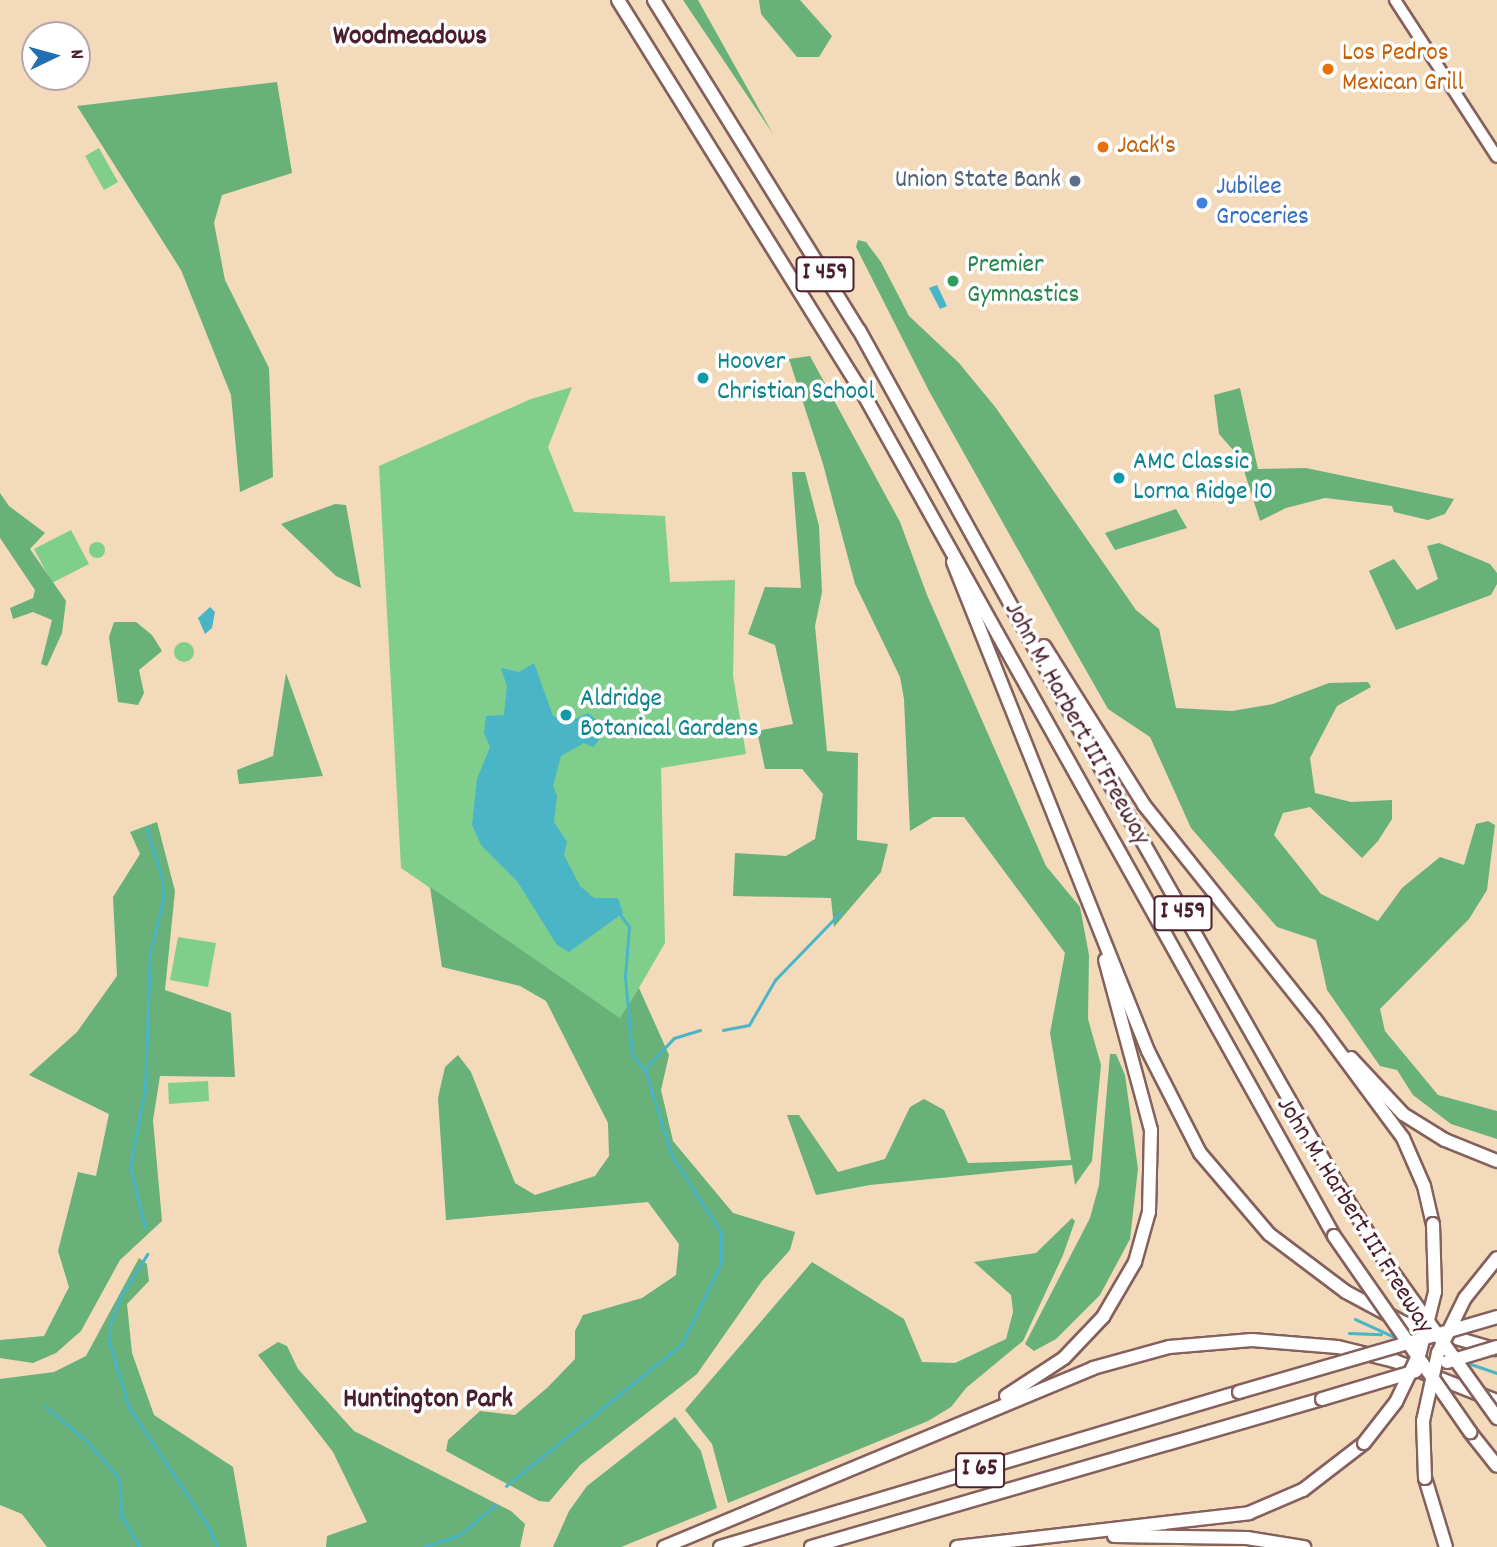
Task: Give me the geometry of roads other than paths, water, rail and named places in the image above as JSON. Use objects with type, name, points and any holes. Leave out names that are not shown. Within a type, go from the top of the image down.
[{"type":"highway","name":"John M. Harbert III Freeway","points":[[618,0],[790,272],[938,523],[1334,1236],[1469,1432],[1497,1466]]},
{"type":"highway","name":"John M. Harbert III Freeway","points":[[654,0],[859,330],[1251,1033],[1389,1267],[1497,1418]]},
{"type":"highway","points":[[938,523],[1166,1092],[1200,1153],[1241,1205],[1292,1254],[1346,1292],[1404,1322],[1497,1348]]},
{"type":"highway","points":[[957,1547],[1249,1513],[1314,1483],[1364,1443],[1396,1402],[1420,1352],[1434,1292],[1433,1224],[1424,1186],[1403,1138],[1315,1019],[1144,805],[985,555]]},
{"type":"highway","points":[[954,1424],[1046,1372],[1078,1345],[1115,1301],[1143,1236],[1152,1191],[1151,1130],[1086,895]]},
{"type":"highway","points":[[1315,1019],[1403,1114],[1446,1140],[1497,1161]]},
{"type":"highway","points":[[1447,1547],[1425,1478],[1423,1421],[1437,1353],[1465,1298],[1497,1258]]},
{"type":"highway","name":"I 65","points":[[720,1547],[1497,1317]]},
{"type":"highway","points":[[664,1547],[954,1424],[1130,1356],[1227,1340],[1288,1341],[1338,1347],[1406,1365],[1497,1401]]},
{"type":"highway","name":"I 65","points":[[811,1547],[1497,1348]]},
{"type":"highway","points":[[1082,1534],[1247,1538],[1304,1547]]},
{"type":"main road","points":[[1395,0],[1497,158]]},
{"type":"water","points":[[937,285],[947,306],[940,309],[929,288]]},
{"type":"water","points":[[210,607],[215,612],[212,628],[205,634],[198,618]]},
{"type":"water","points":[[534,663],[553,716],[568,722],[588,713],[604,726],[604,734],[593,747],[584,743],[561,756],[553,786],[557,796],[554,822],[567,842],[564,855],[580,886],[594,898],[618,898],[623,913],[569,952],[557,945],[517,881],[481,845],[472,825],[477,779],[490,747],[484,733],[486,716],[504,715],[507,686],[501,668],[519,672]]},
{"type":"waterway","points":[[145,1228],[130,1167],[145,1089],[150,954],[163,900],[162,878],[146,828]]},
{"type":"waterway","points":[[723,1030],[749,1025],[775,980],[840,913]]},
{"type":"waterway","points":[[506,1486],[682,1344],[721,1263],[721,1233],[672,1156],[645,1071],[632,1055],[625,977],[629,927],[621,916]]},
{"type":"waterway","points":[[645,1069],[674,1038],[700,1030]]},
{"type":"waterway","points":[[148,1254],[121,1297],[111,1323],[110,1343],[129,1407],[209,1527],[217,1547]]},
{"type":"waterway","points":[[1355,1319],[1399,1339]]},
{"type":"waterway","points":[[1349,1333],[1381,1334]]},
{"type":"waterway","points":[[1465,1362],[1497,1373]]},
{"type":"waterway","points":[[45,1406],[87,1441],[120,1479],[121,1515],[140,1547]]},
{"type":"waterway","points":[[423,1547],[460,1535],[495,1505]]},
{"type":"place","name":"Los Pedros Mexican Grill","points":[[1328,69]]},
{"type":"place","name":"Jack's","points":[[1103,147]]},
{"type":"place","name":"Union State Bank","points":[[1075,181]]},
{"type":"place","name":"Jubilee Groceries","points":[[1202,203]]},
{"type":"place","name":"Premier Gymnastics","points":[[953,281]]},
{"type":"place","name":"Hoover Christian School","points":[[703,378]]},
{"type":"place","name":"AMC Classic Lorna Ridge 10","points":[[1119,478]]},
{"type":"place","name":"Aldridge Botanical Gardens","points":[[566,715]]},
{"type":"district","name":"Woodmeadows","points":[[410,38]]},
{"type":"district","name":"Huntington Park","points":[[428,1401]]}]
